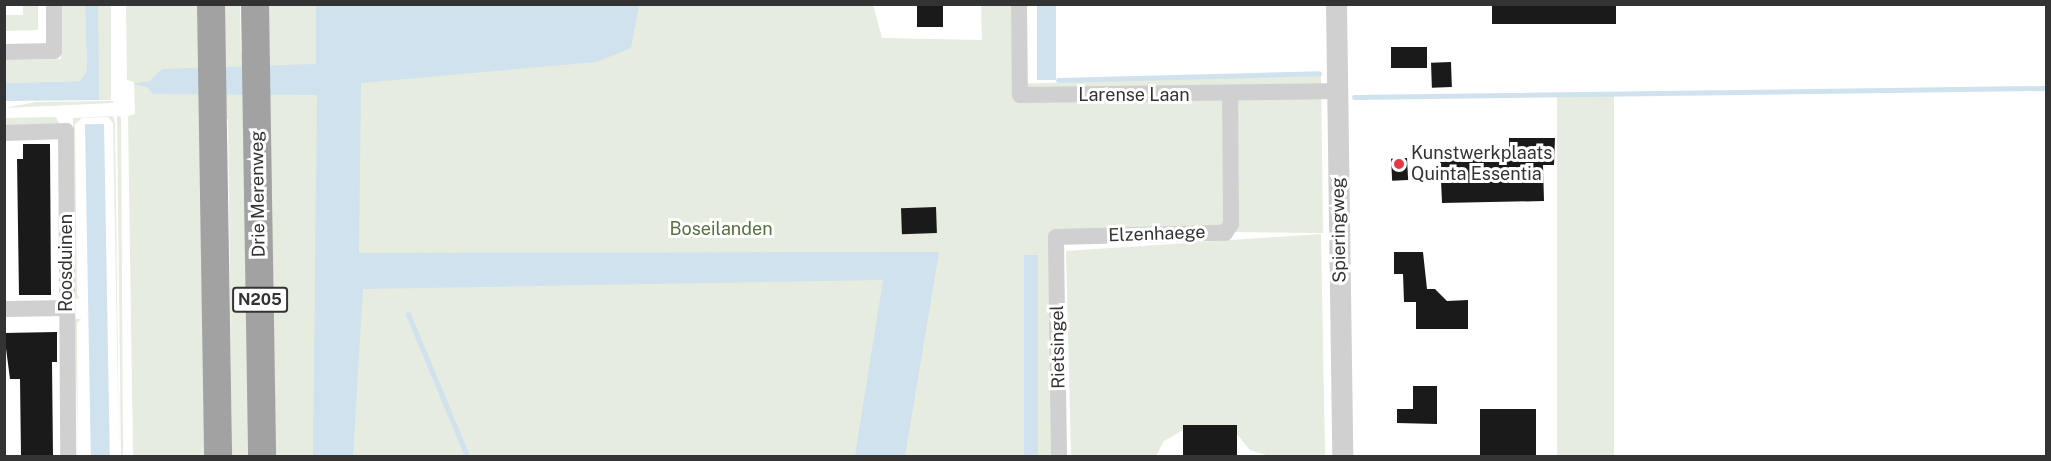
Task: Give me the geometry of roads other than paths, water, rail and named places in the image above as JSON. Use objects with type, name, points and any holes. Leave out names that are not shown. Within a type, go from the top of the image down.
[{"type":"highway","name":"N205","points":[[211,4],[218,456]]},
{"type":"highway","name":"Drie Merenweg","points":[[255,4],[262,456]]},
{"type":"street","points":[[4,52],[54,51],[54,4]]},
{"type":"street","name":"Larense Laan","points":[[1019,4],[1020,95],[1338,91]]},
{"type":"street","name":"Spieringweg","points":[[1336,4],[1342,456]]},
{"type":"street","name":"Elzenhaege","points":[[1056,237],[1225,232],[1232,224],[1230,94]]},
{"type":"street","name":"Roosduinen","points":[[4,133],[66,131],[68,456]]},
{"type":"street","name":"Rietsingel","points":[[1056,237],[1059,456]]},
{"type":"street","points":[[4,309],[67,308]]},
{"type":"water","points":[[85,5],[98,5],[99,100],[5,101],[5,83],[80,81],[87,70]]},
{"type":"water","points":[[316,5],[639,5],[631,48],[596,62],[361,83],[359,253],[939,252],[905,456],[855,456],[883,280],[363,289],[353,456],[313,456],[317,95],[153,94],[147,87],[133,84],[150,81],[162,69],[316,64]]},
{"type":"water","points":[[1037,5],[1056,5],[1056,80],[1037,80]]},
{"type":"water","points":[[85,124],[104,124],[110,456],[91,456]]},
{"type":"water","points":[[1024,255],[1038,255],[1038,456],[1024,456]]},
{"type":"waterway","points":[[1058,80],[1319,73]]},
{"type":"waterway","points":[[1354,97],[2046,88]]},
{"type":"waterway","points":[[408,314],[467,456]]},
{"type":"place","name":"Kunstwerkplaats Quinta Essentia","points":[[1399,164]]},
{"type":"park label","name":"Boseilanden","points":[[721,229]]}]
